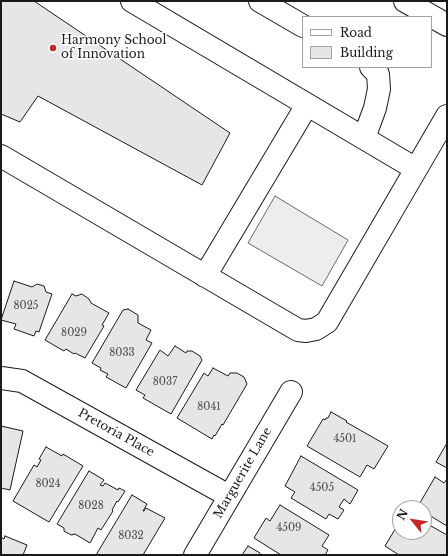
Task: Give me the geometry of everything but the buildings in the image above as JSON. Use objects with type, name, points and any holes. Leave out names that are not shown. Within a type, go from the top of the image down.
[{"type":"street","points":[[132,1],[416,169]]},
{"type":"street","points":[[260,1],[302,25]]},
{"type":"street","points":[[405,1],[431,16]]},
{"type":"street","points":[[432,16],[447,25]]},
{"type":"street","points":[[364,138],[375,108],[379,89],[378,74],[372,68]]},
{"type":"street","points":[[205,276],[307,105]]},
{"type":"street","points":[[1,156],[298,330],[306,331],[316,329],[327,322],[447,116]]},
{"type":"street","name":"Pretoria Place","points":[[1,378],[22,381],[230,496]]},
{"type":"street","name":"Marguerite Lane","points":[[195,555],[290,392]]},
{"type":"shaded area","points":[[275,196],[348,240],[322,286],[248,243]]},
{"type":"place","name":"Harmony School of Innovation","points":[[53,48]]}]
